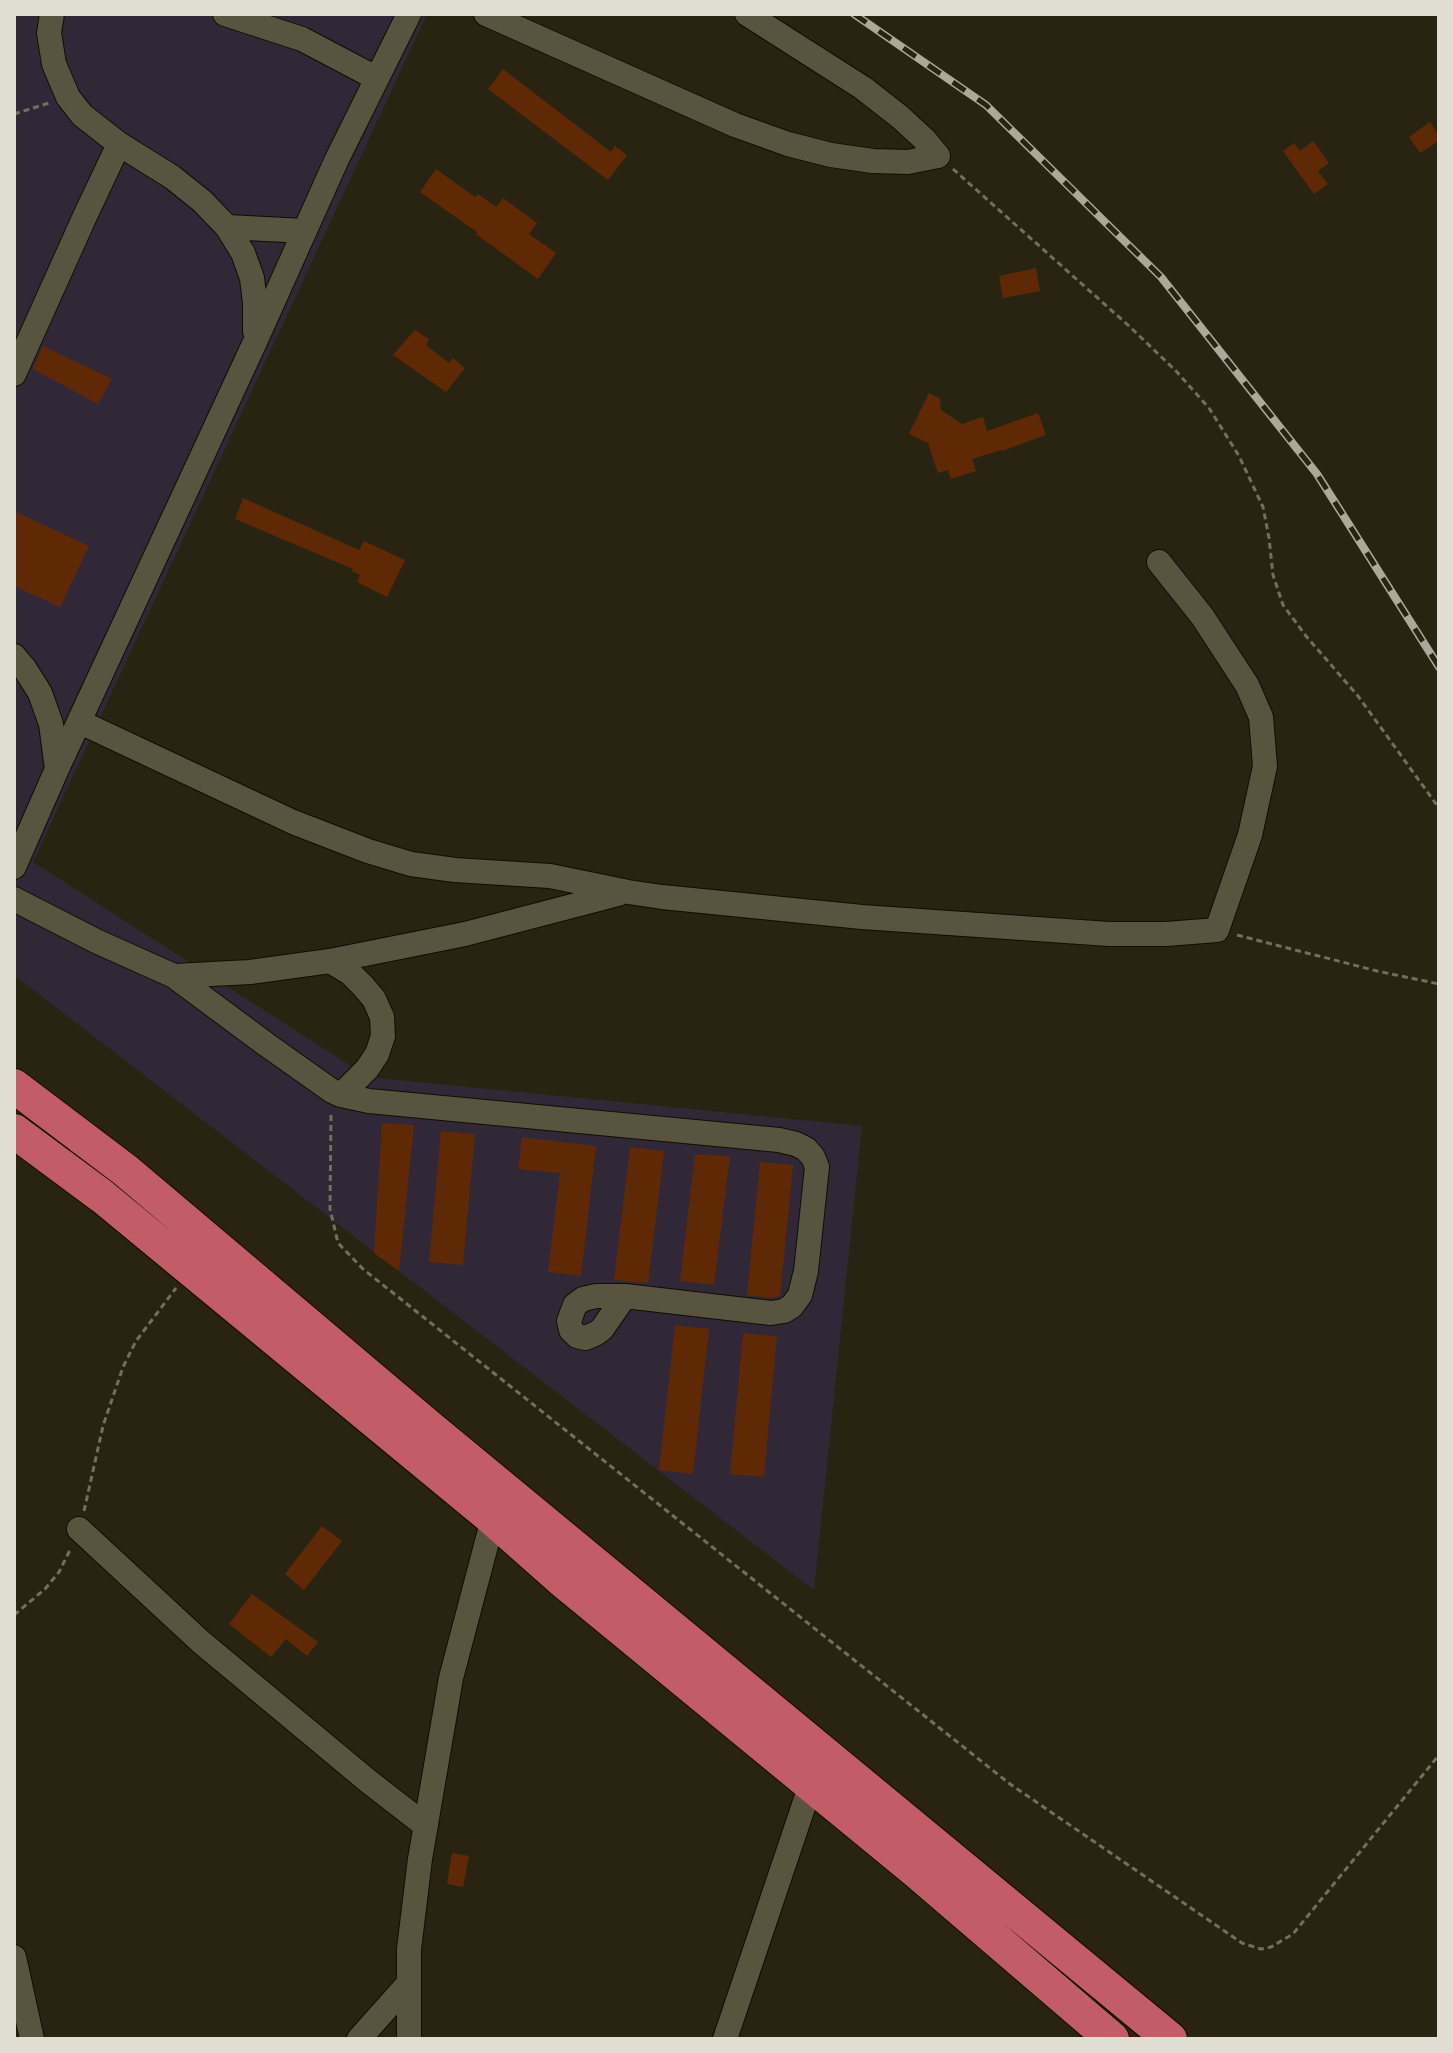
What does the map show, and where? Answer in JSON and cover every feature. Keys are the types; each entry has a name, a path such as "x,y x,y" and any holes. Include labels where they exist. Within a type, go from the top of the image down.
{"highway":[{"path":"14,1086 125,1170 429,1427 1170,2039"},
{"path":"14,1131 103,1197 192,1270 916,1871 1112,2039"}],"street":[{"path":"52,14 49,33 54,64 68,97 82,115 119,144 172,177 202,201 227,227 243,253 252,278 255,342"},
{"path":"225,14 302,39 376,78"},
{"path":"14,867 304,231 409,14"},
{"path":"486,14 671,98 788,144 873,161 908,162 938,156 900,117 863,88 747,14"},
{"path":"14,374 119,144"},
{"path":"227,227 304,231"},
{"path":"80,722 293,822 411,864 550,876 628,892 862,917 1109,934 1217,930 1250,835 1265,766 1261,717 1247,685 1202,616 1159,562"},
{"path":"14,656 40,693 51,724 57,769"},
{"path":"174,976 250,972 330,961 465,934 628,892"},
{"path":"14,899 174,976 336,1093 369,1101 779,1140 796,1144 813,1157 817,1167 806,1271 800,1295 792,1306 771,1313 625,1296"},
{"path":"330,961 350,973 374,999 382,1017 383,1036 377,1054 367,1069 336,1093"},
{"path":"409,2039 410,1936 426,1826 451,1678 493,1519"},
{"path":"79,1529 201,1642 426,1826"},
{"path":"725,2039 811,1784"},
{"path":"14,1957 32,2039"},
{"path":"359,2039 409,1983"}],"path":[{"path":"14,114 68,97"},
{"path":"938,156 1129,326 1209,408 1239,456 1263,507 1273,575 1283,605 1358,696 1439,808"},
{"path":"1217,930 1439,984"},
{"path":"336,1093 330,1209 338,1243 363,1269 1010,1784 1242,1943 1261,1949 1271,1947 1293,1934 1439,1755"},
{"path":"14,1615 45,1589 59,1572 79,1529 103,1426 123,1367 136,1341 192,1270"}],"shaded area":[{"path":"14,14 427,14 33,862 368,1077 862,1126 814,1590 14,975"}],"building":[{"path":"503,69 611,152 615,146 627,155 608,180 488,89"},
{"path":"1430,122 1439,141 1420,153 1409,137"},
{"path":"1313,141 1329,163 1318,171 1328,184 1314,194 1283,151 1294,143 1300,151"},
{"path":"436,169 475,197 478,194 496,207 503,198 537,223 529,234 556,253 538,279 420,192"},
{"path":"1036,268 1040,291 1003,298 999,276"},
{"path":"415,330 429,339 426,345 449,363 453,358 465,368 446,392 393,355"},
{"path":"43,346 112,379 98,404 33,369"},
{"path":"929,393 940,399 941,410 962,424 983,417 987,431 1038,413 1046,435 972,459 976,471 951,479 948,470 938,473 928,443 909,434"},
{"path":"243,498 359,550 364,541 405,560 387,597 357,582 360,575 353,569 235,519"},
{"path":"14,511 89,546 60,607 14,586"},
{"path":"382,1123 414,1125 399,1271 374,1253"},
{"path":"441,1131 475,1134 463,1265 429,1262"},
{"path":"522,1137 596,1146 581,1276 548,1272 560,1173 518,1169"},
{"path":"630,1147 664,1151 648,1283 614,1280"},
{"path":"695,1154 730,1156 714,1285 680,1281"},
{"path":"760,1162 793,1165 780,1296 771,1298 747,1295"},
{"path":"675,1325 709,1329 693,1474 659,1470"},
{"path":"743,1333 777,1336 764,1477 730,1474"},
{"path":"322,1526 342,1541 304,1590 285,1574"},
{"path":"252,1594 318,1642 307,1656 286,1639 271,1657 229,1624"},
{"path":"452,1853 469,1856 463,1887 447,1884"}],"railway":[{"path":"854,14 986,105 1161,277 1317,474 1439,667"}]}
